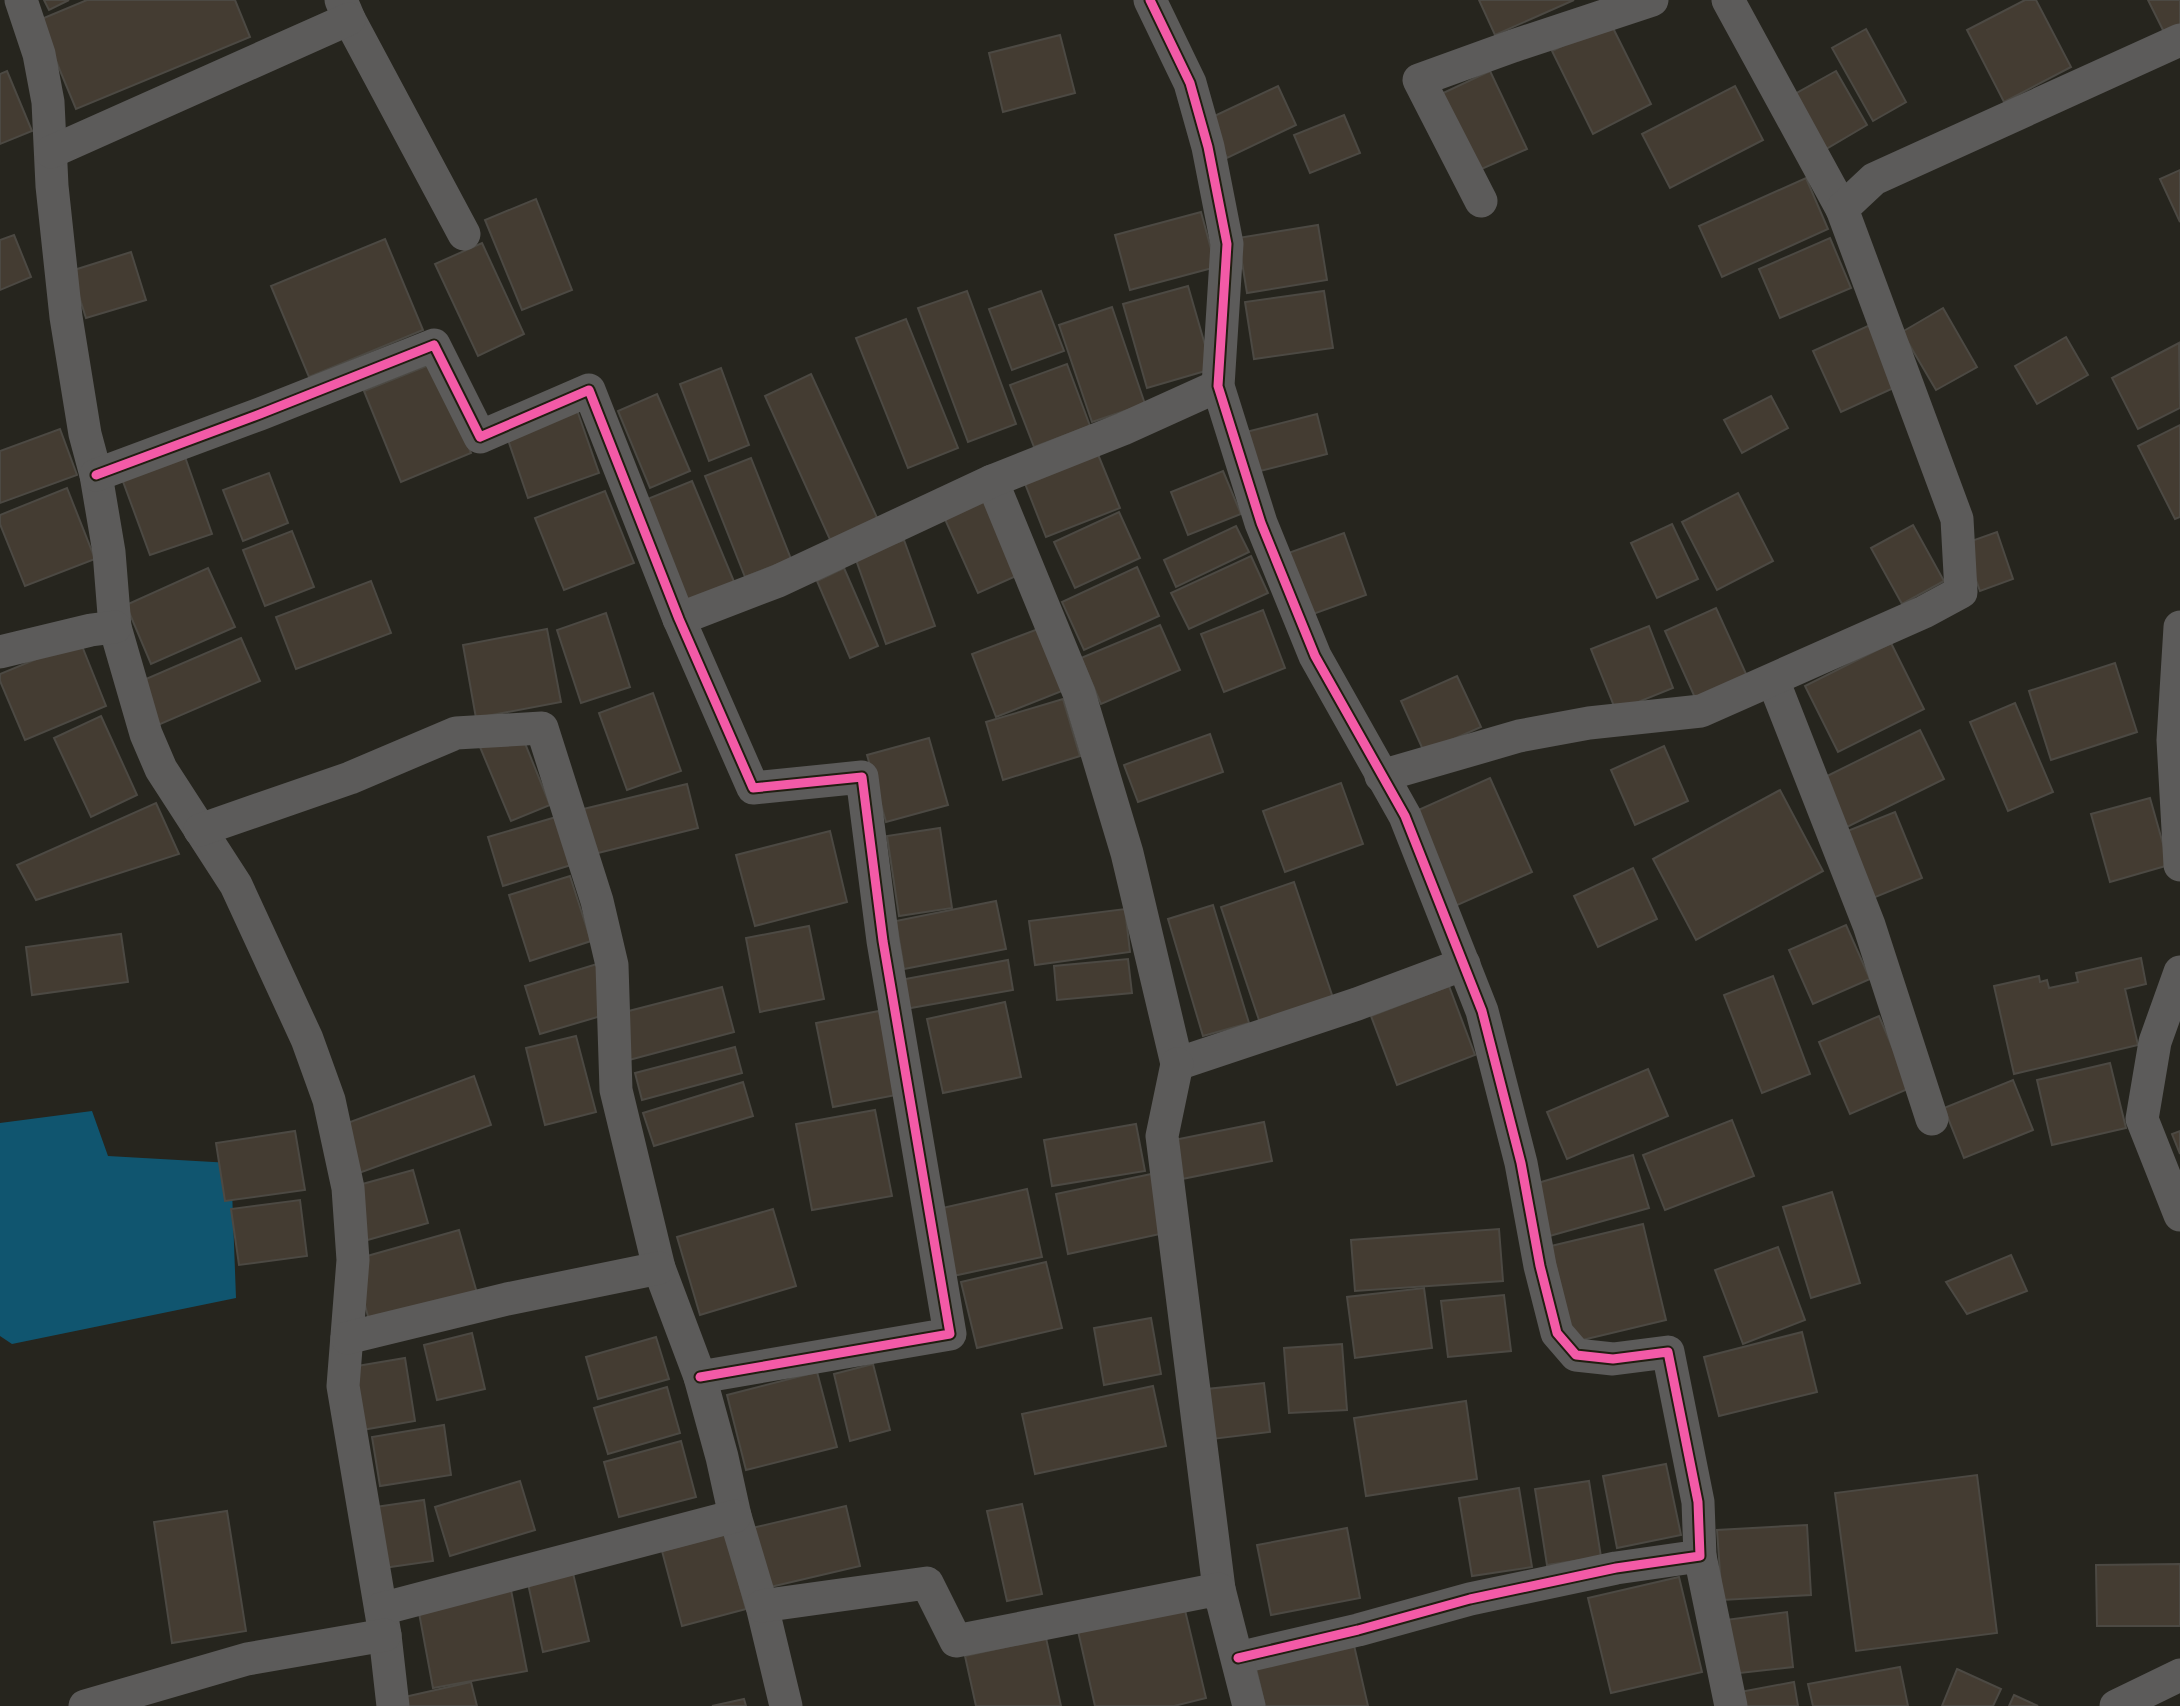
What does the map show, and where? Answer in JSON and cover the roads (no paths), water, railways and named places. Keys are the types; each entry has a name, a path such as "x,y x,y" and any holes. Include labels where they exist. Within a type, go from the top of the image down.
{"street":[{"path":"21,0 39,54 48,102 52,186 66,317 85,434 96,475 109,552 115,627 146,734 161,769 236,885 307,1039 329,1100 348,1188 353,1261 343,1385 383,1622 393,1706"},
{"path":"1150,0 1190,83 1208,147 1227,244 1218,386 1261,523 1315,656 1405,816 1482,1011 1521,1163 1557,1333 1576,1355 1613,1359 1668,1352 1698,1502 1700,1556 1731,1706"},
{"path":"1481,201 1419,80 1652,0"},
{"path":"1381,776 1519,736 1589,723 1701,710 1924,612 1961,592 1957,519 1842,208 1728,0"},
{"path":"51,152 345,10 464,234"},
{"path":"1842,208 1874,179 2180,40"},
{"path":"96,475 434,345 480,436 589,390 679,619 753,788 862,777 883,941 950,1334 700,1377"},
{"path":"679,619 778,580 992,481 1123,429 1218,386"},
{"path":"992,481 1079,693 1128,853 1177,1064 1161,1136 1219,1589 1249,1706"},
{"path":"0,652 91,630 115,627"},
{"path":"2180,627 2173,740 2180,864"},
{"path":"1773,680 1869,925 1932,1119"},
{"path":"200,830 350,778 456,733 542,728 597,901 612,965 616,1090 659,1268 700,1377 786,1706"},
{"path":"1177,1064 1357,1004 1464,964"},
{"path":"2180,972 2155,1042 2142,1119 2180,1215"},
{"path":"347,1338 507,1299 659,1268"},
{"path":"85,1706 383,1622 735,1516"},
{"path":"1238,1658 1358,1630 1470,1599 1616,1568 1700,1556"},
{"path":"762,1606 927,1583 956,1641 1219,1589"},
{"path":"2116,1706 2180,1675"}],"water":[{"path":"92,1111 108,1156 231,1163 236,1298 12,1344 0,1336 0,1123"}]}
